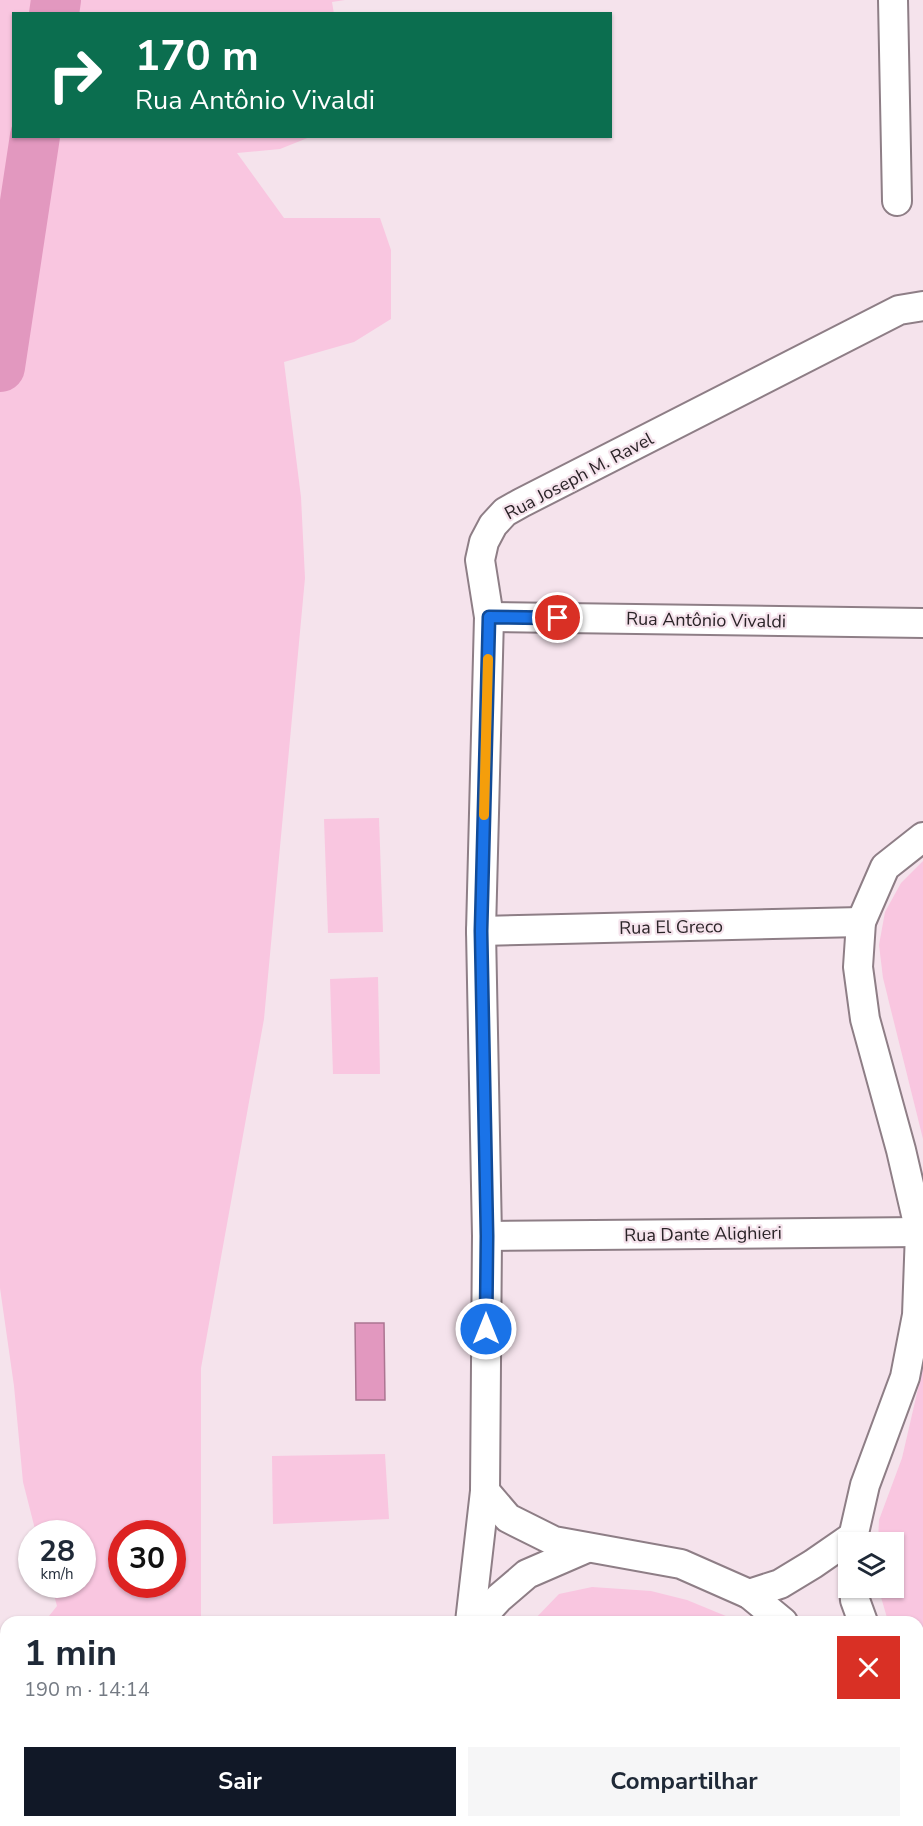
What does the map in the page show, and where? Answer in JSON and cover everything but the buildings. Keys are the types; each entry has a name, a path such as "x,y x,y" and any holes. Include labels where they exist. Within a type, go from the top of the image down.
{"street":[{"path":"893,0 897,201"},
{"name":"Rua Joseph M. Ravel","path":"471,1616 485,1491 487,1236 481,931 489,617 480,560 484,542 492,525 505,512 899,310 923,306"},
{"name":"Rua Antônio Vivaldi","path":"489,617 923,622"},
{"path":"854,1532 865,1485 904,1377 917,1316 920,1232 901,1150 865,1019 858,967 861,922 885,867 923,837"},
{"name":"Rua El Greco","path":"481,931 861,922"},
{"name":"Rua Dante Alighieri","path":"487,1236 920,1232"},
{"path":"485,1491 508,1518 554,1541 681,1564 749,1594 776,1616"},
{"path":"482,1616 527,1574 587,1548"},
{"path":"749,1594 780,1584 838,1548"},
{"path":"855,1598 860,1616"}],"shaded area":[{"path":"0,0 345,0 332,2 334,12 12,12 12,138 308,138 280,149 237,153 284,218 380,218 391,250 391,319 354,342 284,362 301,497 305,578 264,1019 201,1368 201,1616 49,1616 57,1606 55,1598 96,1598 96,1520 33,1520 23,1482 14,1386 0,1288"},
{"path":"379,818 383,932 328,933 324,819"},
{"path":"923,861 923,1139 883,978 879,945 885,912 901,883"},
{"path":"378,977 380,1074 333,1074 330,979"},
{"path":"355,1323 384,1323 385,1400 356,1400"},
{"path":"923,1367 923,1616 887,1616 881,1598 904,1598 904,1532 878,1532 879,1520 902,1458"},
{"path":"385,1454 389,1519 273,1524 272,1456"},
{"path":"592,1587 651,1591 687,1600 726,1616 538,1616 559,1594"}],"waterway":[{"path":"54,12 56,0"},
{"path":"0,367 35,138"}],"slow traffic":[{"path":"484,815 488,659"}],"route":[{"path":"486,1329 487,1236 481,931 489,617 558,618"}]}
